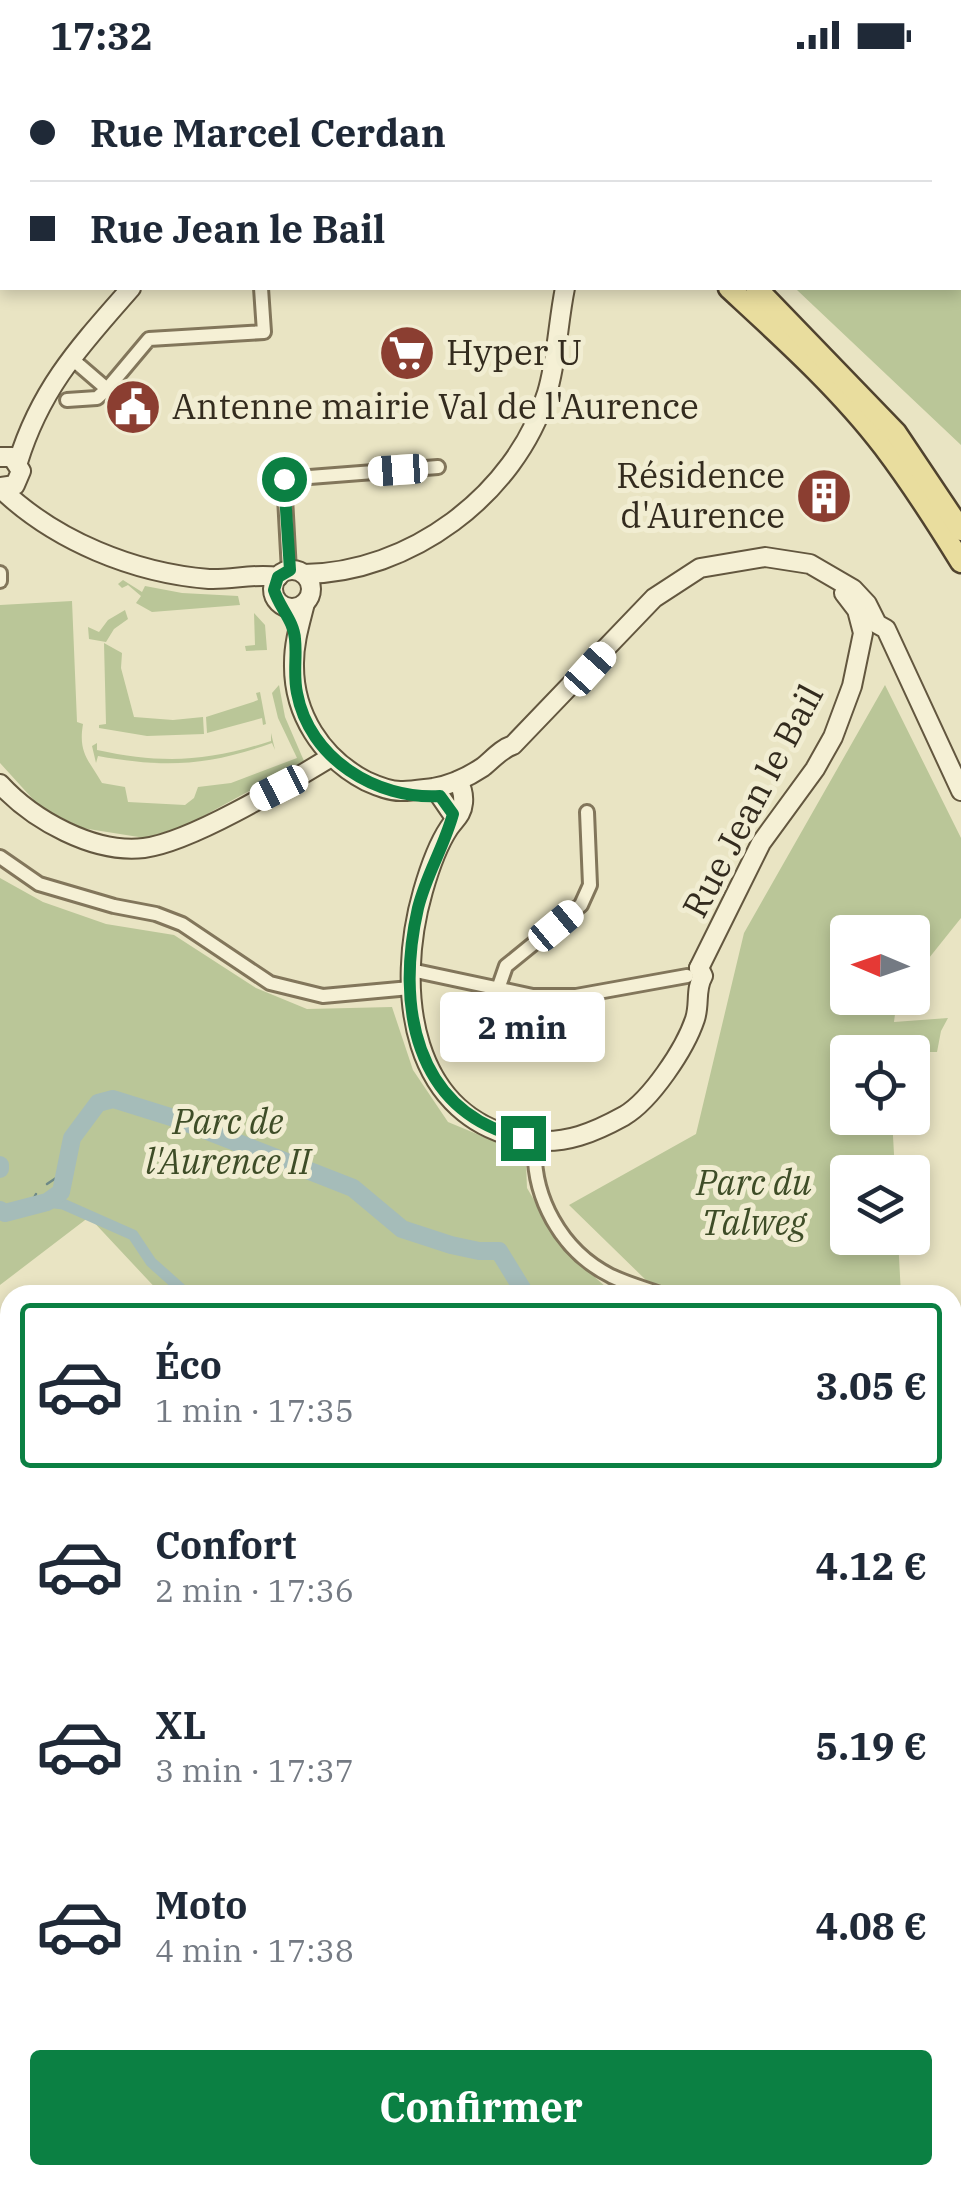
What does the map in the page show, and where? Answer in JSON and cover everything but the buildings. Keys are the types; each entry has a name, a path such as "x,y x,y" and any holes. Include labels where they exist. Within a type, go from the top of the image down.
{"main road":[{"path":"731,290 818,374 882,444 961,562"},
{"path":"758,290 896,433 961,530"}],"street":[{"path":"0,487 7,488 10,463 50,386 129,290"},
{"path":"67,400 97,398 150,339 264,332 261,290"},
{"path":"556,290 558,323"},
{"path":"0,487 17,504 45,521 108,556 144,568 192,577 243,580 260,574 292,588 383,560 432,536 478,500 501,476 547,394 566,290"},
{"path":"71,358 108,389"},
{"path":"10,463 45,521"},
{"path":"438,468 284,479 297,696 308,726 343,768 379,787 408,796 454,788 490,776 511,754 514,745 654,598 700,568 774,557 822,569 846,582 866,604 875,644 961,790"},
{"path":"0,573 0,581"},
{"name":"Rue Jean le Bail","path":"454,788 464,804 460,816 451,821 433,862 418,912 410,979 415,1030 430,1074 452,1101 477,1122 501,1132 535,1140 592,1133 632,1111 676,1056 695,1018 694,976 761,843 815,769 833,737 875,644"},
{"path":"0,784 57,826 90,840 121,848 141,848 160,845 199,828 331,757"},
{"path":"498,989 506,966 581,905 590,885 587,812"},
{"path":"0,858 39,884 182,924 270,983 323,996 410,979 534,996 576,996 694,976"},
{"path":"535,1140 534,1176 550,1218 581,1256 610,1275 636,1285"}],"green space":[{"path":"797,290 961,290 961,445"},
{"path":"123,580 142,592 145,586 182,593 238,596 240,605 152,612 136,603 141,596 128,585 122,588 118,584"},
{"path":"72,601 77,722 83,724 83,750 102,783 125,787 128,802 185,805 194,798 198,787 231,783 297,758 278,718 272,693 279,685 285,717 304,761 185,826 145,838 82,828 40,807 0,763 0,605"},
{"path":"125,610 128,619 114,629 106,642 89,639 88,627 99,632 108,620"},
{"path":"254,613 265,625 267,650 246,651 245,646 255,645"},
{"path":"104,643 122,653 121,668 134,717 203,717 204,734 147,736 99,728 106,724"},
{"name":"Parc du Talweg","path":"885,685 961,838 961,918 930,957 930,915 830,915 830,1015 895,1015 894,1022 948,1018 937,1052 930,1052 930,1035 830,1035 830,1135 893,1135 894,1155 830,1155 830,1255 899,1255 900,1285 650,1284 569,1205 696,1134 744,933"},
{"path":"260,692 266,724 263,725 262,718 207,733 206,717 258,700 256,693"},
{"path":"271,733 275,750 272,743 186,763 98,756 96,763 92,746 97,743 97,750 121,754 184,759 248,748 271,741"},
{"name":"Parc de l'Aurence II","path":"0,878 43,902 106,924 174,935 256,988 307,1009 392,1007 413,1070 448,1122 518,1151 520,1161 526,1163 527,1188 563,1249 604,1285 153,1285 89,1217 0,1285"}],"waterway":[{"path":"0,1210 5,1213 47,1202 61,1192 72,1138 98,1103 113,1099 177,1119 353,1188 402,1229 451,1245 499,1251 520,1285"},
{"path":"47,1184 65,1172"},
{"path":"30,1205 36,1194"},
{"path":"47,1202 63,1204 133,1235 151,1262 177,1285"}],"place":[{"name":"Hyper U","path":"407,353"},
{"name":"Antenne mairie Val de l'Aurence","path":"133,407"},
{"name":"Résidence d'Aurence","path":"824,496"}],"route":[{"path":"284,479 290,570 278,577 274,590 296,637 293,666 297,696 308,726 343,768 379,787 408,796 440,796 453,814 424,888 411,970 415,1030 430,1074 452,1101 477,1122 523,1138"}]}
